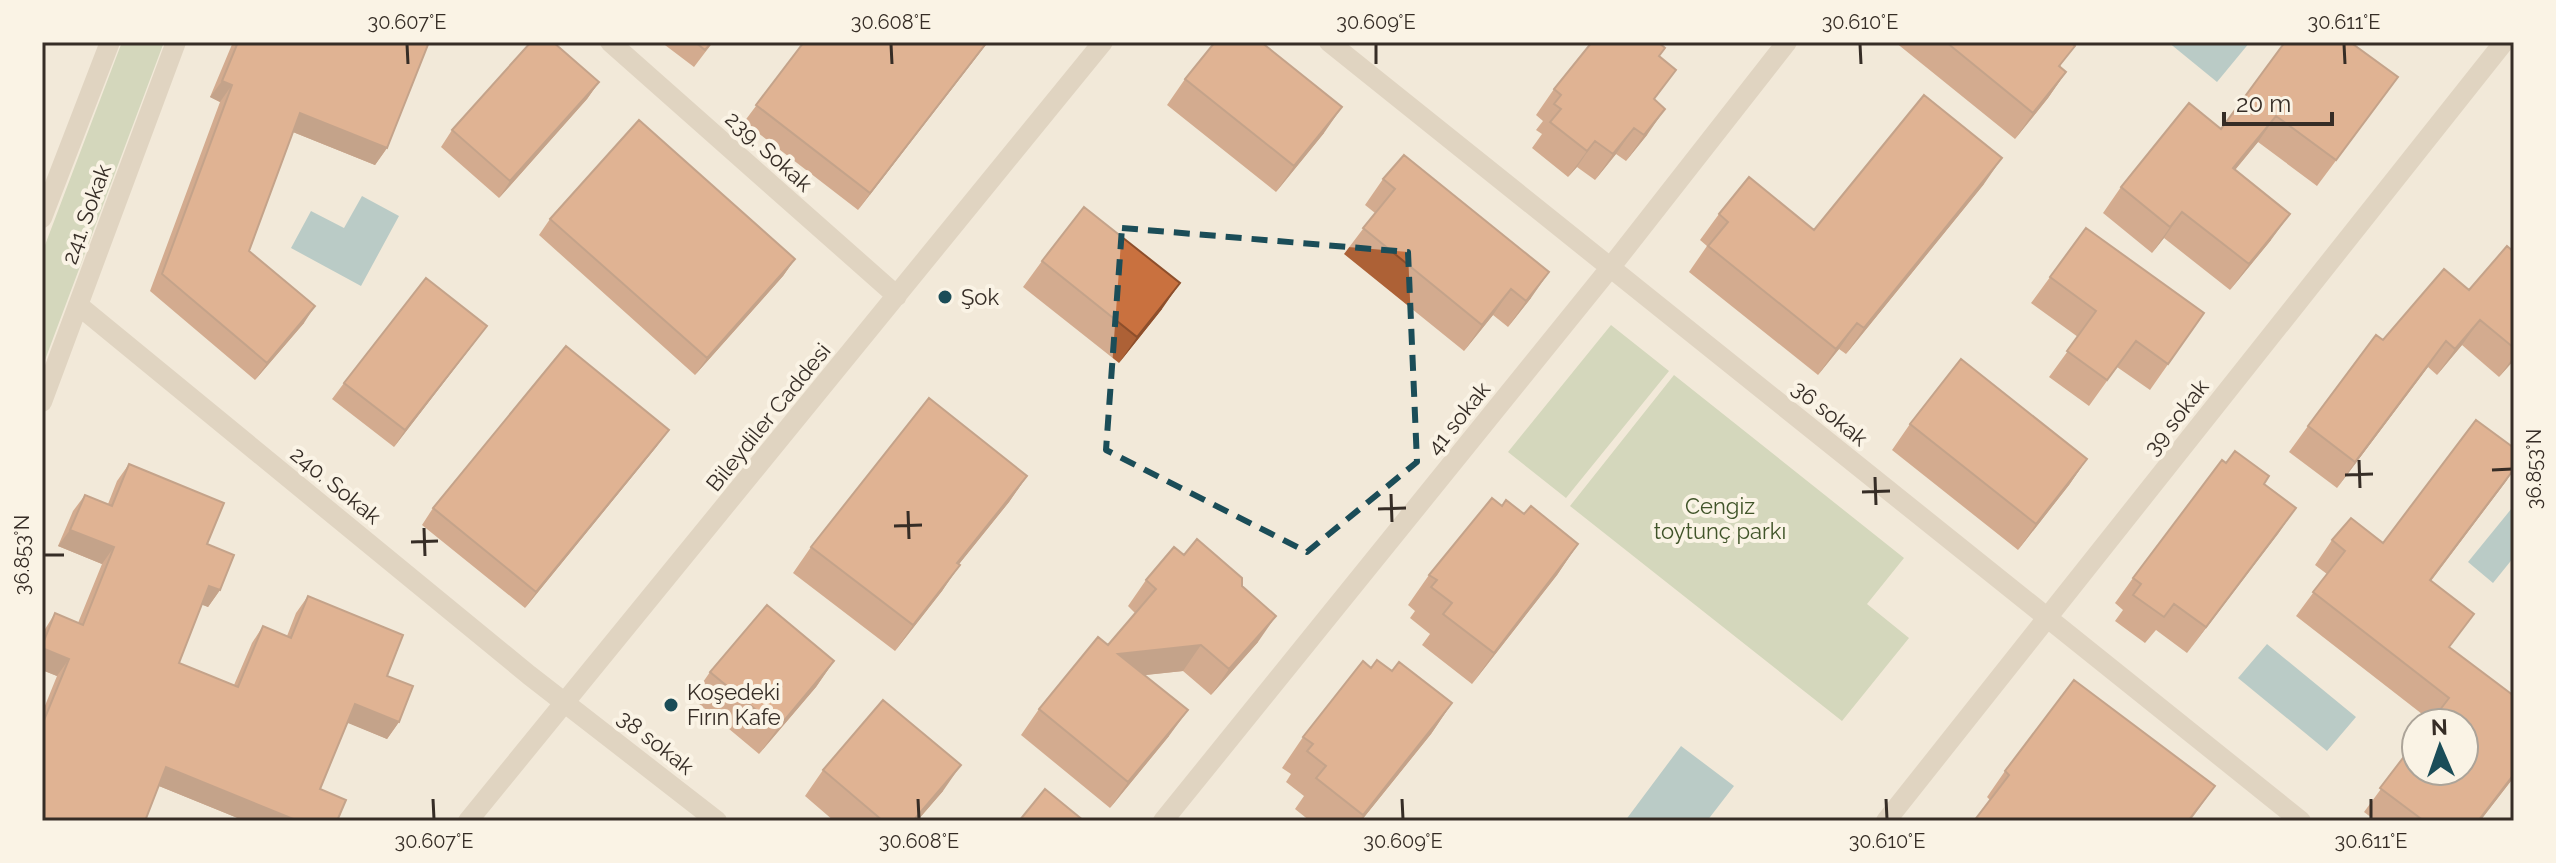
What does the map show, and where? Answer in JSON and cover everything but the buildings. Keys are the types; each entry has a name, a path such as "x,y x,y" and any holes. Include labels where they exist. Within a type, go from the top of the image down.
{"street":[{"name":"241. Sokak","path":"42,218 110,42"},
{"name":"241. Sokak","path":"42,402 176,42"},
{"name":"239. Sokak","path":"610,42 897,296"},
{"name":"Bileydiler Caddesi","path":"468,821 1103,42"},
{"name":"36 sokak","path":"1329,42 2301,821"},
{"name":"41 sokak","path":"1163,821 1610,268 1787,42"},
{"name":"39 sokak","path":"1886,821 2504,42"},
{"name":"240. Sokak","path":"78,305 564,702"},
{"name":"38 sokak","path":"564,702 717,821"}],"highlighted area":[{"path":"1122,228 1408,252 1417,462 1307,552 1106,450"}],"green space":[{"path":"122,42 164,42 42,368 42,253"},
{"path":"1611,325 1669,371 1566,498 1508,452"},
{"name":"Cengiz toytunç parkı","path":"1674,375 1904,558 1867,604 1909,638 1842,721 1570,506"}],"water":[{"path":"2168,42 2250,42 2217,82"},
{"path":"362,196 399,216 361,286 291,248 311,211 344,228"},
{"path":"2512,508 2514,557 2493,583 2468,562"},
{"path":"2267,644 2356,717 2327,751 2238,678"},
{"path":"1681,746 1734,786 1707,821 1625,821"}],"place":[{"name":"Şok","path":"945,297"},
{"name":"Koşedeki Fırın Kafe","path":"671,705"}]}
